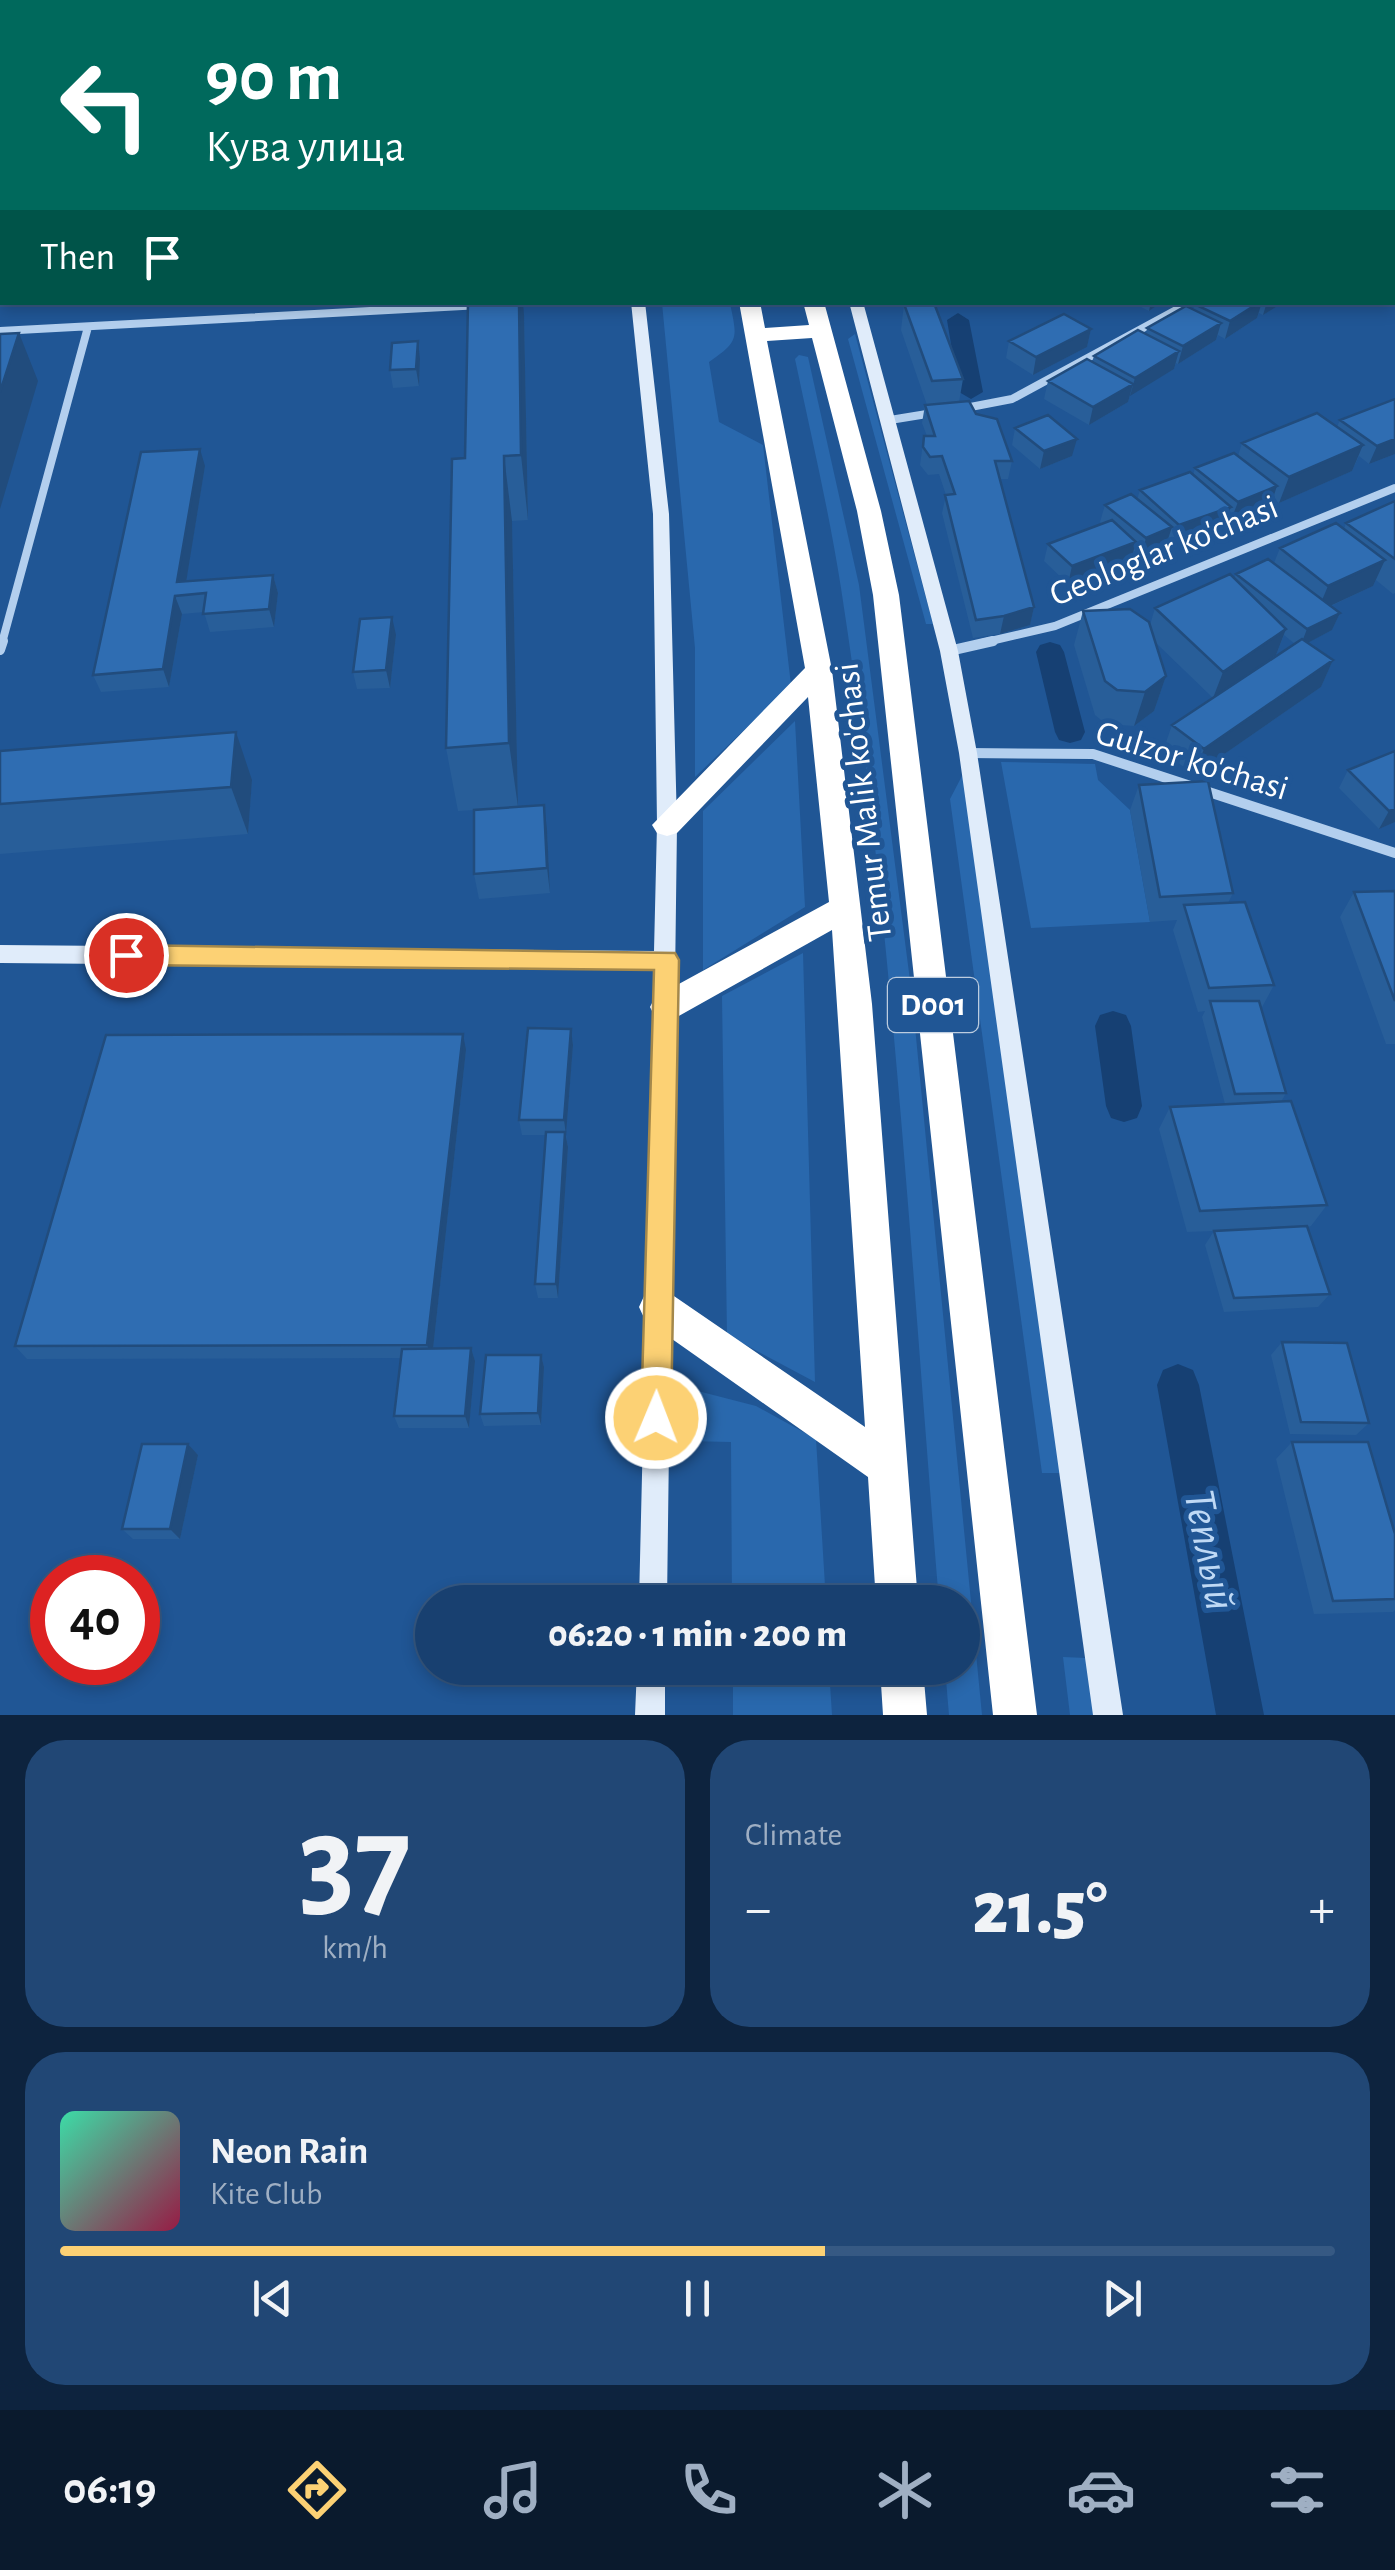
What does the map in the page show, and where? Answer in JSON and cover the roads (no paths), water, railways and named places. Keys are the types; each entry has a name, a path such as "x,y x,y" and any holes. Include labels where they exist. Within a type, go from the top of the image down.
{"highway":[{"name":"Temur Malik ko'chasi","path":"749,305 819,670 857,1023 896,1585"},
{"path":"756,334 817,317"},
{"name":"Temur Malik ko'chasi","path":"817,317 869,510 886,596 1015,1715"},
{"path":"668,825 819,670"},
{"path":"666,1007 845,908"},
{"path":"658,1307 887,1466"},
{"path":"903,1685 906,1715"}],"street":[{"path":"0,331 485,305"},
{"path":"638,305 661,514 668,825 652,1585"},
{"path":"857,305 948,651 968,753 1108,1715"},
{"path":"955,410 1012,399 1185,305"},
{"path":"0,650 88,326"},
{"path":"890,420 938,412"},
{"name":"Geologlar ko'chasi","path":"948,651 1055,626 1395,488"},
{"name":"Gulzor ko'chasi","path":"968,753 1093,754 1395,853"},
{"path":"0,954 667,960"},
{"path":"650,1715 651,1685"}],"waterway":[{"name":"Теплый","path":"958,320 971,392"},
{"name":"Теплый","path":"1050,652 1070,732"},
{"name":"Теплый","path":"1113,1026 1124,1106"},
{"name":"Теплый","path":"1178,1385 1240,1715"}]}
